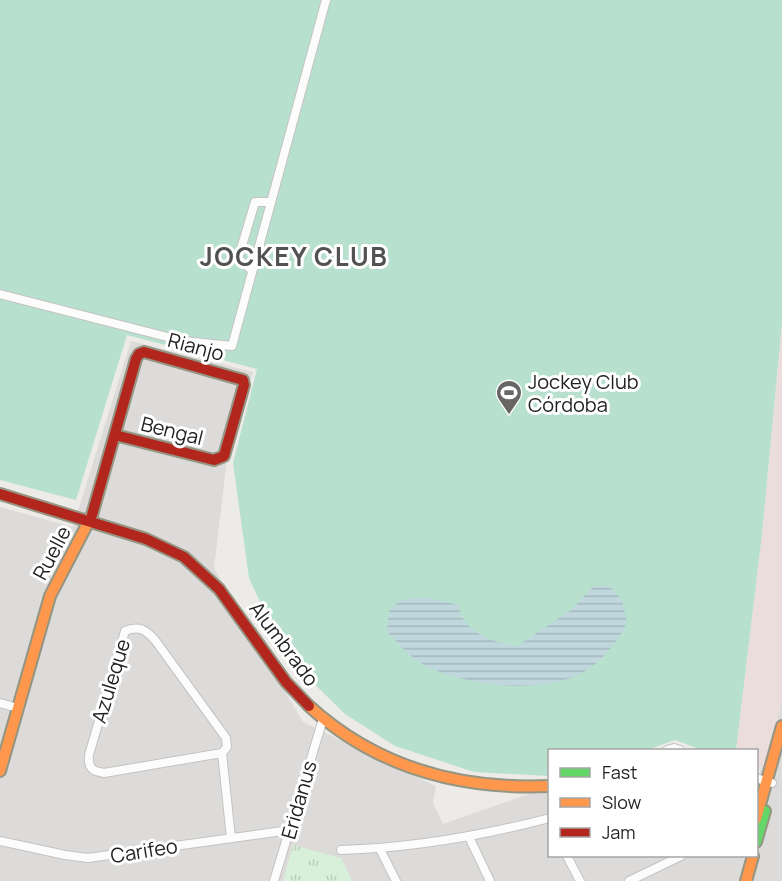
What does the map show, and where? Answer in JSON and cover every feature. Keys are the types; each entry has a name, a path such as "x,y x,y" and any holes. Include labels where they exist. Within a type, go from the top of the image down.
{"street":[{"path":"0,294 183,341 232,346 326,0"},
{"path":"252,270 238,259 255,202 271,202"},
{"name":"Rianjo","path":"139,354 144,352 243,380 244,385 236,420 224,456 220,459"},
{"name":"Ruelle","path":"0,771 50,596 90,520 139,354"},
{"name":"Bengal","path":"115,435 214,460 220,459"},
{"name":"Alumbrado","path":"0,494 90,520 159,544 191,561 220,588 285,681 322,718 362,745 409,769 452,781 521,788 548,786"},
{"name":"Azuleque","path":"222,753 104,773 91,769 88,764 89,755 125,631 140,628 148,633 161,647 226,738 226,747 222,753 231,838"},
{"path":"0,703 18,708"},
{"name":"Eridanus","path":"274,881 322,718"},
{"path":"758,811 782,726"},
{"path":"758,828 765,781 782,751"},
{"path":"341,850 380,849 469,837 548,819"},
{"name":"Carifeo","path":"0,841 88,858 290,830"},
{"path":"469,837 490,881"},
{"path":"380,849 396,881"},
{"path":"568,857 579,881"},
{"path":"629,881 677,857"},
{"path":"740,881 746,857"},
{"path":"746,881 752,857"}],"shaded area":[{"path":"782,322 782,702 765,767 758,766 758,749 736,749 762,534"},
{"path":"131,341 253,372 228,451 214,568 303,722 436,786 433,803 443,824 548,787 548,857 758,857 758,775 782,688 782,881 0,881 0,507 73,527"}],"green space":[{"name":"Jockey Club Córdoba","path":"0,0 782,0 782,322 762,534 736,749 699,749 675,740 650,749 548,749 548,776 474,772 395,746 345,714 302,672 273,630 249,578 233,463 257,369 127,335 76,500 0,480"},
{"path":"293,845 341,858 352,881 283,881"}],"water":[{"path":"594,586 609,586 622,600 627,623 609,650 592,667 568,679 548,684 527,686 482,683 441,672 413,658 387,631 389,611 400,600 424,597 458,605 461,615 472,629 488,638 516,647 571,610"}],"traffic: fast":[{"path":"758,835 765,811"}],"traffic: slow":[{"path":"0,771 50,596 92,515"},
{"path":"309,706 335,727 363,745 391,760 421,771 484,784 548,786"},
{"path":"758,812 782,726"},
{"path":"746,881 753,857"}],"traffic: jam":[{"path":"92,515 136,359 139,354 144,352 243,380 244,385 224,456 214,460 115,435"},
{"path":"0,494 146,539 184,557 219,589 286,682 309,706"}],"place":[{"name":"Jockey Club Córdoba","path":"509,416"}],"district":[{"name":"JOCKEY CLUB","path":"294,257"}]}
